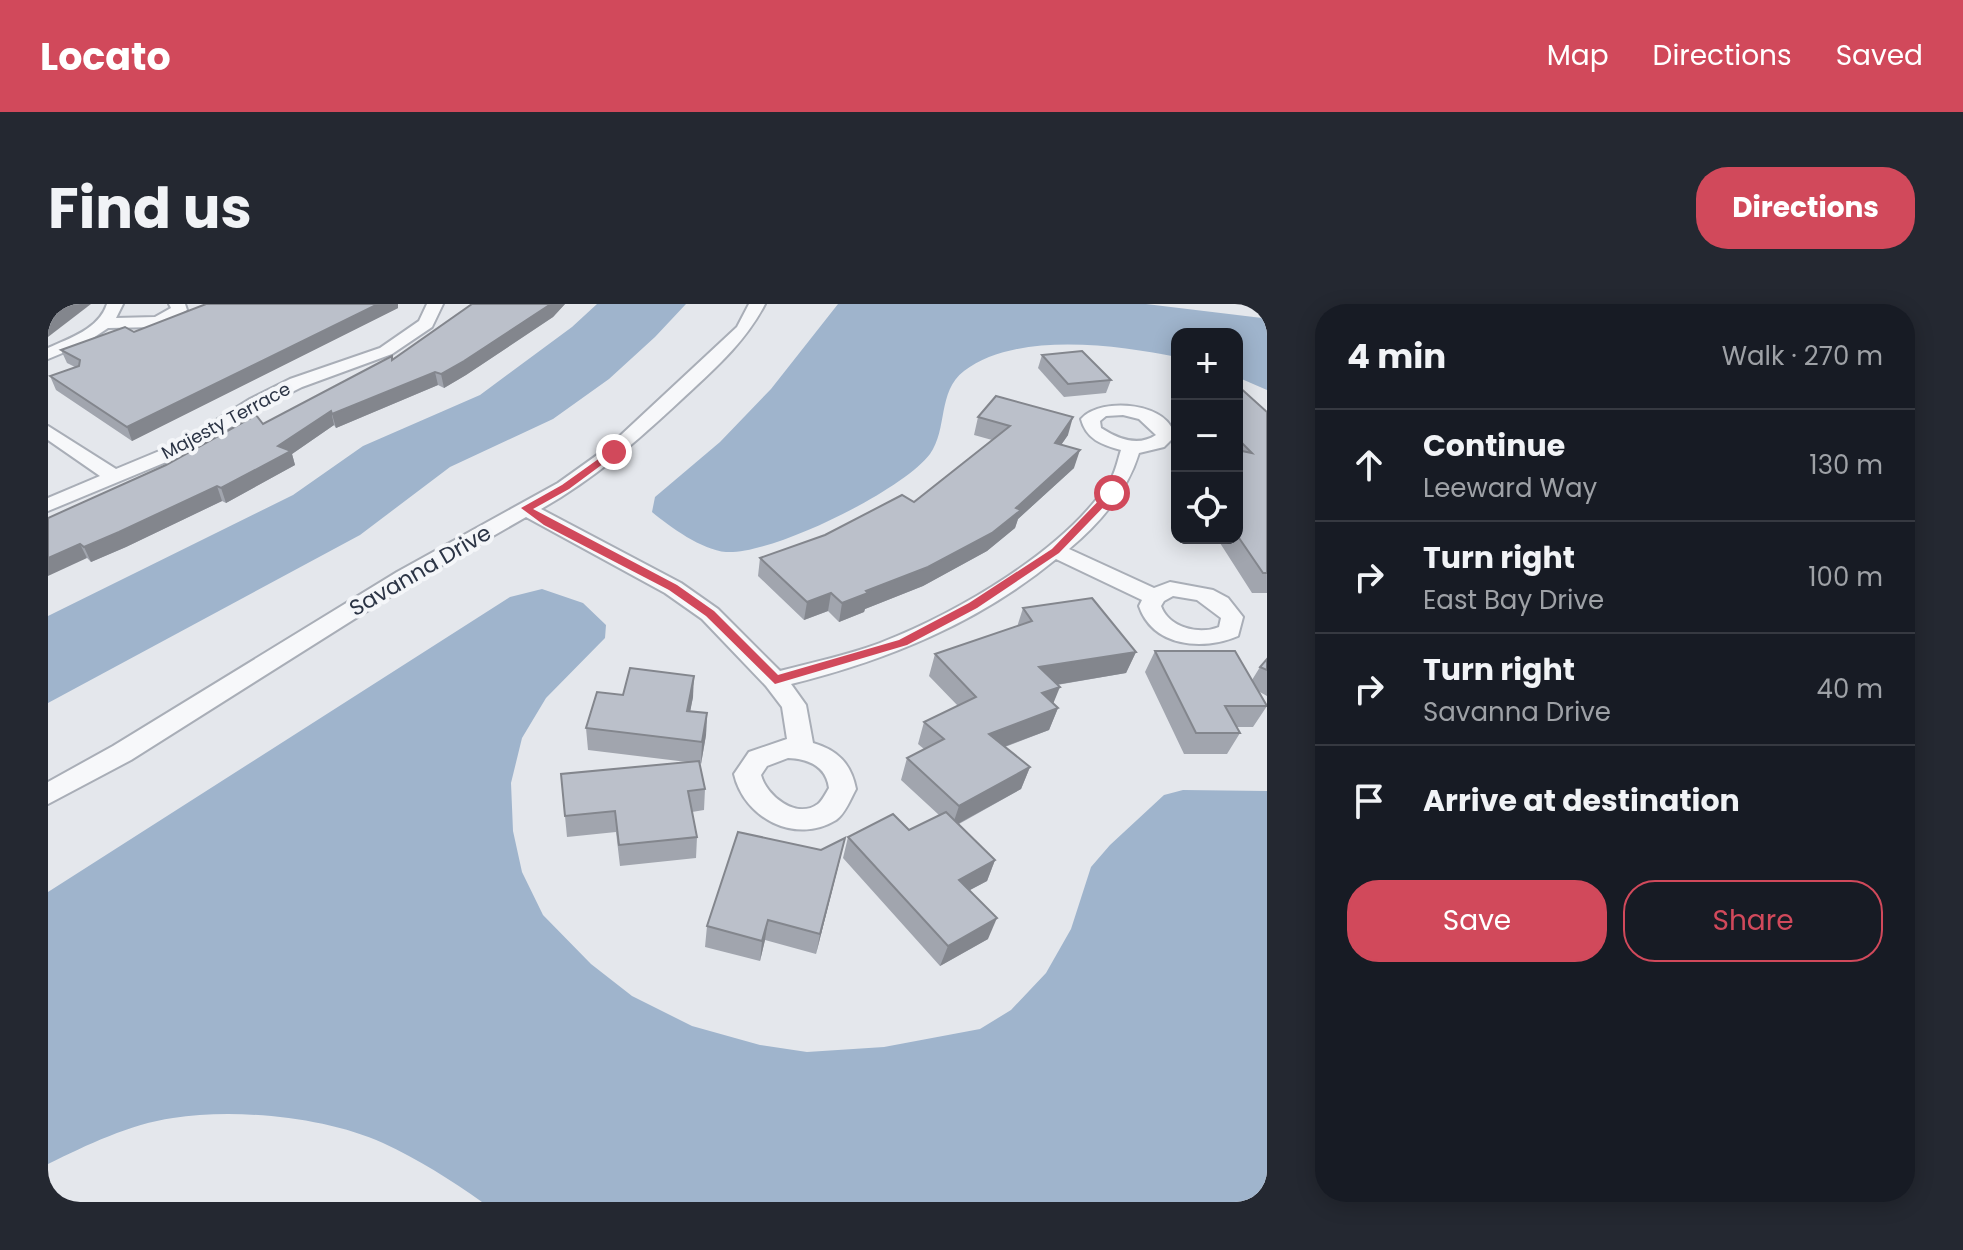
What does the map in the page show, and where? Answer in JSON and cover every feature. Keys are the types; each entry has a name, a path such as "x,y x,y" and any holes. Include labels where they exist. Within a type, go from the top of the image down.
{"street":[{"path":"48,354 106,323 114,313 115,304"},
{"path":"106,323 158,322 179,310 177,304"},
{"name":"Majesty Terrace","path":"48,505 188,446 256,403 296,383 386,351 426,324 435,304"},
{"name":"Savanna Drive","path":"48,794 122,753 405,577 565,487 614,452 744,329 757,304"},
{"path":"48,432 113,476"},
{"path":"775,680 903,643 973,605 1055,551 1112,493 1131,457 1132,446"},
{"path":"526,508 548,523 673,588 710,614 775,680 794,705 801,748"},
{"path":"1055,551 1152,596"}],"water":[{"path":"597,304 686,304 609,379 553,419 450,467 360,535 48,703 48,616 293,495 363,446 480,395 572,327"},
{"path":"838,304 1146,304 1267,320 1267,390 1243,380 1243,328 1171,328 1171,356 1126,348 1068,344 1011,350 986,358 964,371 956,380 946,400 936,444 915,469 835,518 773,543 726,552 697,542 652,512 655,497 720,442 771,389"},
{"path":"542,589 583,603 606,625 605,638 546,698 522,738 511,783 513,831 522,872 543,915 591,964 632,996 692,1026 760,1045 807,1052 884,1047 980,1029 1011,1010 1046,973 1071,929 1091,867 1164,795 1183,790 1267,791 1267,1202 482,1202 422,1163 360,1134 308,1121 224,1114 173,1118 141,1125 48,1164 48,892 510,597"}],"building":[{"path":"48,304 69,304 48,320"},
{"path":"206,304 378,304 127,427 50,376 79,366 80,360 61,350 125,327 134,332"},
{"path":"472,304 551,304 441,374 435,372 332,414 331,411 278,446 291,451 221,488 217,486 84,547 80,544 48,558 48,518 166,465 256,415 263,424 392,356 392,360"},
{"path":"1082,351 1111,380 1068,384 1042,355"},
{"path":"1243,390 1267,412 1267,573 1263,573 1243,544 1243,451 1252,453 1243,444"},
{"path":"996,396 1073,417 1055,443 1080,450 1016,508 1021,510 992,533 928,567 842,603 831,593 807,602 760,558 825,535 902,495 914,502 1010,426 978,417"},
{"path":"1092,598 1136,652 1039,667 1060,687 1042,693 1058,708 989,734 1030,767 959,806 907,758 944,739 924,722 976,697 935,654 1032,621 1023,608"},
{"path":"1155,651 1235,651 1267,706 1225,706 1240,733 1196,733"},
{"path":"630,668 694,676 687,711 707,713 702,742 586,728 597,692 623,695"},
{"path":"699,761 705,789 688,791 697,837 619,845 615,811 565,816 561,774"},
{"path":"946,812 995,860 959,880 997,918 948,946 848,837 893,814 909,830"},
{"path":"738,832 821,850 845,838 820,934 768,920 762,941 707,926"}],"route":[{"path":"614,452 565,487 526,508 548,523 673,588 710,614 775,680 903,643 973,605 1055,551 1112,493"}]}
